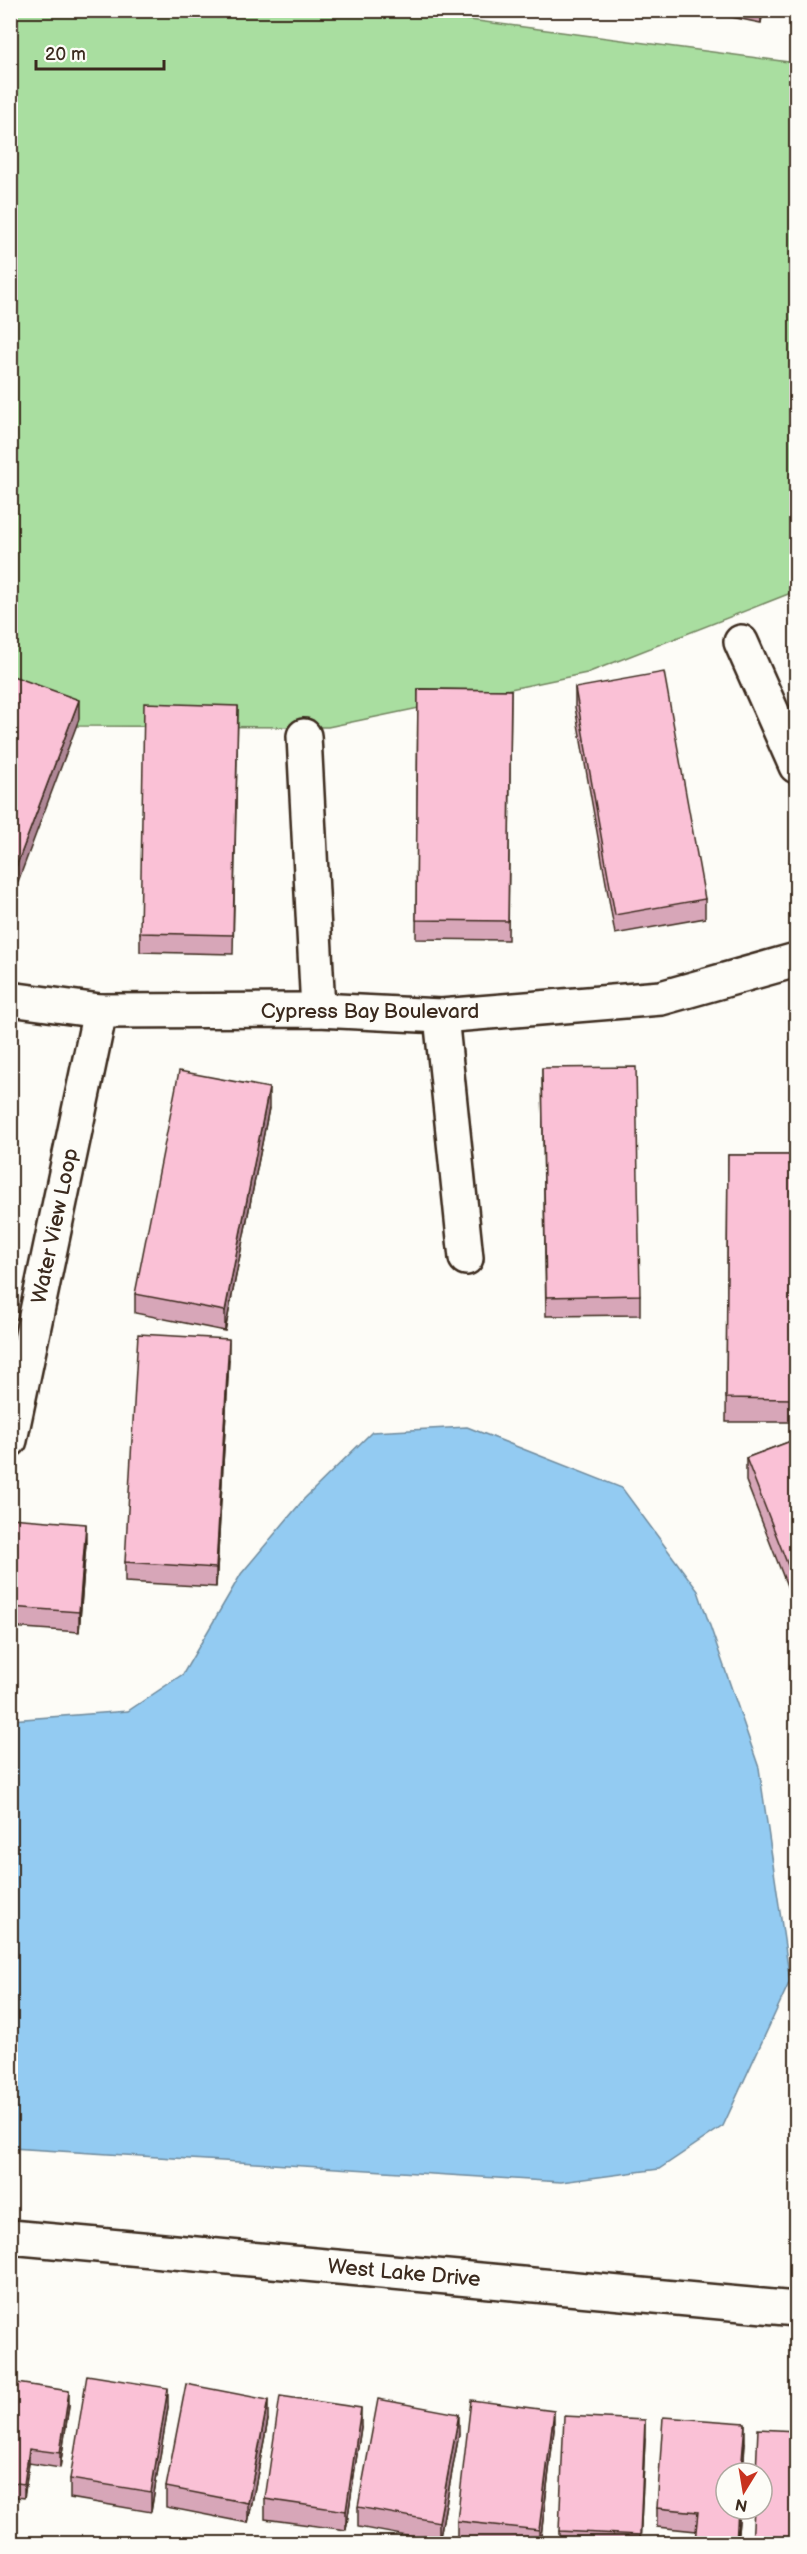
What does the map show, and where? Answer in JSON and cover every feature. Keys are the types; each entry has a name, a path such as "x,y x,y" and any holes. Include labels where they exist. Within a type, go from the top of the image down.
{"street":[{"path":"741,642 796,766"},
{"path":"304,736 318,1010"},
{"name":"Cypress Bay Boulevard","path":"10,999 100,1011 318,1010 441,1016 661,998 796,960"},
{"name":"Water View Loop","path":"10,1440 100,1011"},
{"path":"441,1016 466,1258"},
{"name":"West Lake Drive","path":"10,2237 796,2309"}],"green space":[{"path":"10,11 402,11 796,63 796,591 587,673 328,727 74,726 11,722"}],"water":[{"path":"467,1427 622,1488 698,1591 759,1768 790,1981 723,2126 659,2169 561,2182 11,2148 11,1720 128,1711 183,1674 241,1574 304,1499 372,1432"}],"building":[{"path":"664,672 705,899 615,915 575,688"},
{"path":"10,675 79,700 10,883"},
{"path":"418,689 511,690 508,921 416,920"},
{"path":"144,703 238,706 233,935 140,933"},
{"path":"636,1067 640,1295 546,1297 542,1068"},
{"path":"179,1071 269,1088 225,1311 135,1294"},
{"path":"728,1155 796,1155 796,1399 726,1398"},
{"path":"138,1334 229,1339 216,1568 125,1562"},
{"path":"796,1439 796,1586 746,1458"},
{"path":"10,1518 86,1524 79,1612 10,1607"},
{"path":"87,2375 168,2388 151,2492 70,2479"},
{"path":"10,2382 69,2391 60,2453 29,2449 24,2484 10,2482"},
{"path":"186,2384 268,2400 248,2503 166,2487"},
{"path":"280,2396 361,2408 346,2511 265,2499"},
{"path":"378,2399 459,2414 439,2522 358,2507"},
{"path":"471,2400 554,2411 539,2530 457,2521"},
{"path":"564,2416 645,2420 640,2535 559,2531"},
{"path":"663,2417 745,2423 742,2461 714,2461 714,2521 737,2521 736,2544 695,2541 698,2512 657,2508"},
{"path":"758,2429 796,2431 796,2544 752,2544 753,2521 774,2521 774,2461 757,2461"}]}
